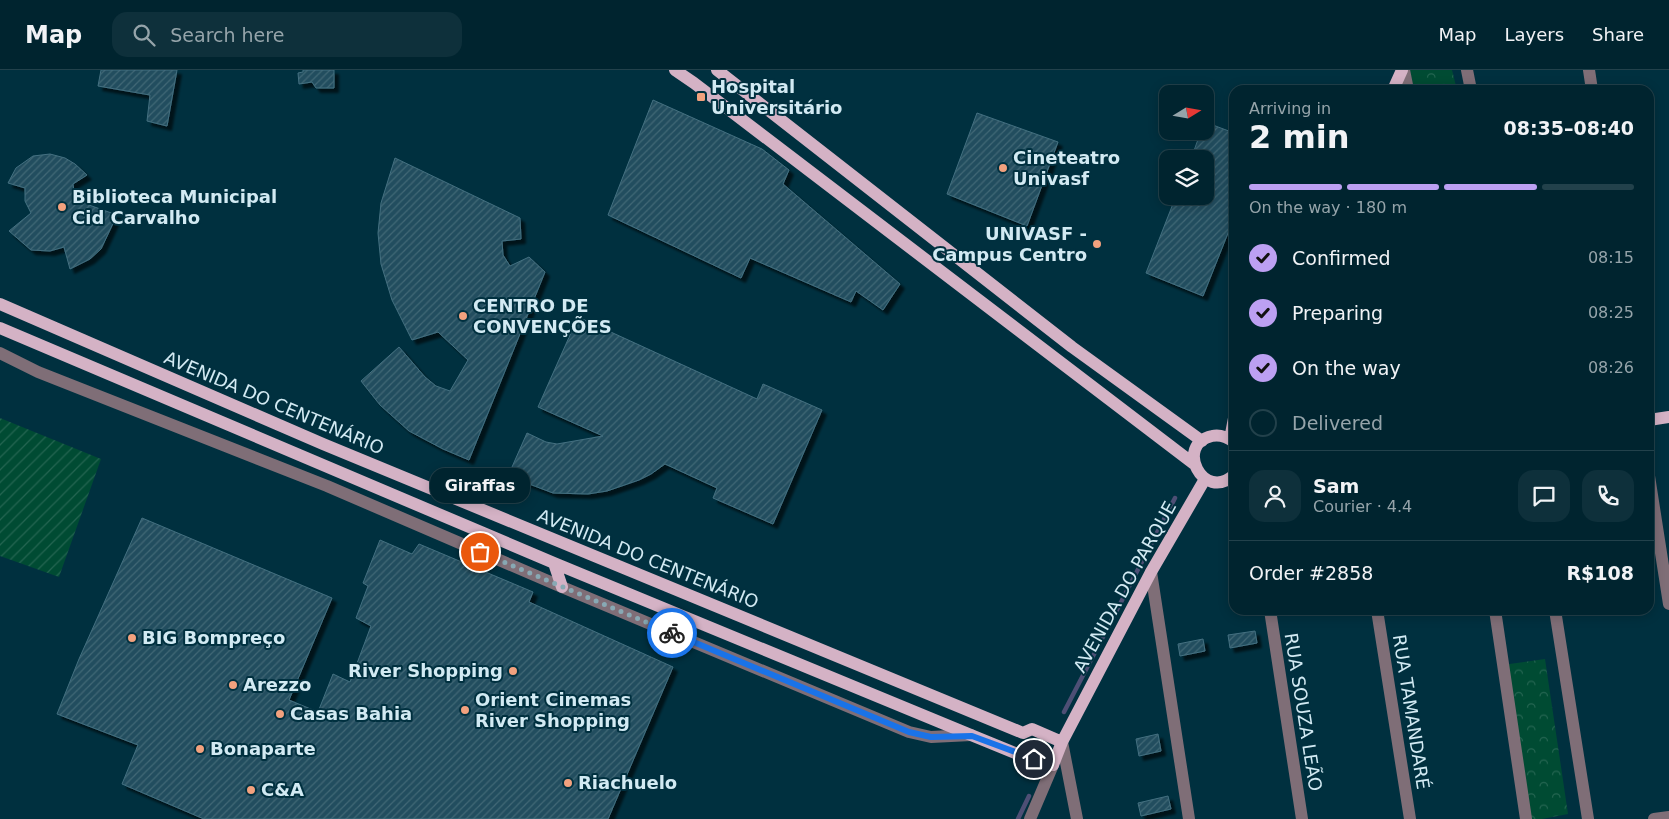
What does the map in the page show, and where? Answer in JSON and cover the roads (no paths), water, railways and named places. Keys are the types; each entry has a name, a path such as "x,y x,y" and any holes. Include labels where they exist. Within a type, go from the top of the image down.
{"main road":[{"path":"675,70 1194,464"},
{"path":"717,70 1065,342 1202,441"},
{"path":"1396,85 1403,70"},
{"name":"AVENIDA DO CENTENÁRIO","path":"0,304 323,444 1027,731 1062,742"},
{"path":"0,328 554,563 972,736 1015,753 1053,765"},
{"path":"1654,419 1669,417"},
{"path":"1229,439 1215,435 1202,441 1195,452 1194,464 1196,470 1205,479 1219,482 1229,478"},
{"name":"AVENIDA DO PARQUE","path":"1053,765 1062,742 1151,572 1205,479"},
{"path":"554,563 562,587"},
{"path":"1015,753 1027,731 1058,728 1068,723 1078,712"}],"street":[{"path":"1403,70 1407,85"},
{"path":"1467,70 1470,85"},
{"path":"1589,70 1591,85"},
{"path":"0,353 38,372 327,486 562,587 909,732 931,737 972,736"},
{"path":"1654,508 1669,604"},
{"path":"1151,572 1189,819"},
{"name":"RUA SOUZA LEÃO","path":"1271,615 1302,819"},
{"name":"RUA TAMANDARÉ","path":"1378,615 1410,819"},
{"path":"1496,615 1526,819"},
{"path":"1556,615 1588,819"},
{"path":"1062,742 1077,819"},
{"path":"1030,819 1053,765"},
{"path":"1654,819 1669,817"}],"waterway":[{"path":"1064,712 1175,498"},
{"path":"1018,819 1029,796"}],"place":[{"name":"Hospital Universitário","path":"701,97"},
{"name":"Cineteatro Univasf","path":"1003,168"},
{"name":"Biblioteca Municipal Cid Carvalho","path":"62,207"},
{"name":"UNIVASF - Campus Centro","path":"1097,244"},
{"name":"CENTRO DE CONVENÇÕES","path":"463,316"},
{"name":"Giraffas","path":"480,552"},
{"name":"BIG Bompreço","path":"132,638"},
{"name":"River Shopping","path":"513,671"},
{"name":"Arezzo","path":"233,685"},
{"name":"Orient Cinemas River Shopping","path":"465,710"},
{"name":"Casas Bahia","path":"280,714"},
{"name":"Bonaparte","path":"200,749"},
{"name":"Riachuelo","path":"568,783"},
{"name":"C&A","path":"251,790"}]}
